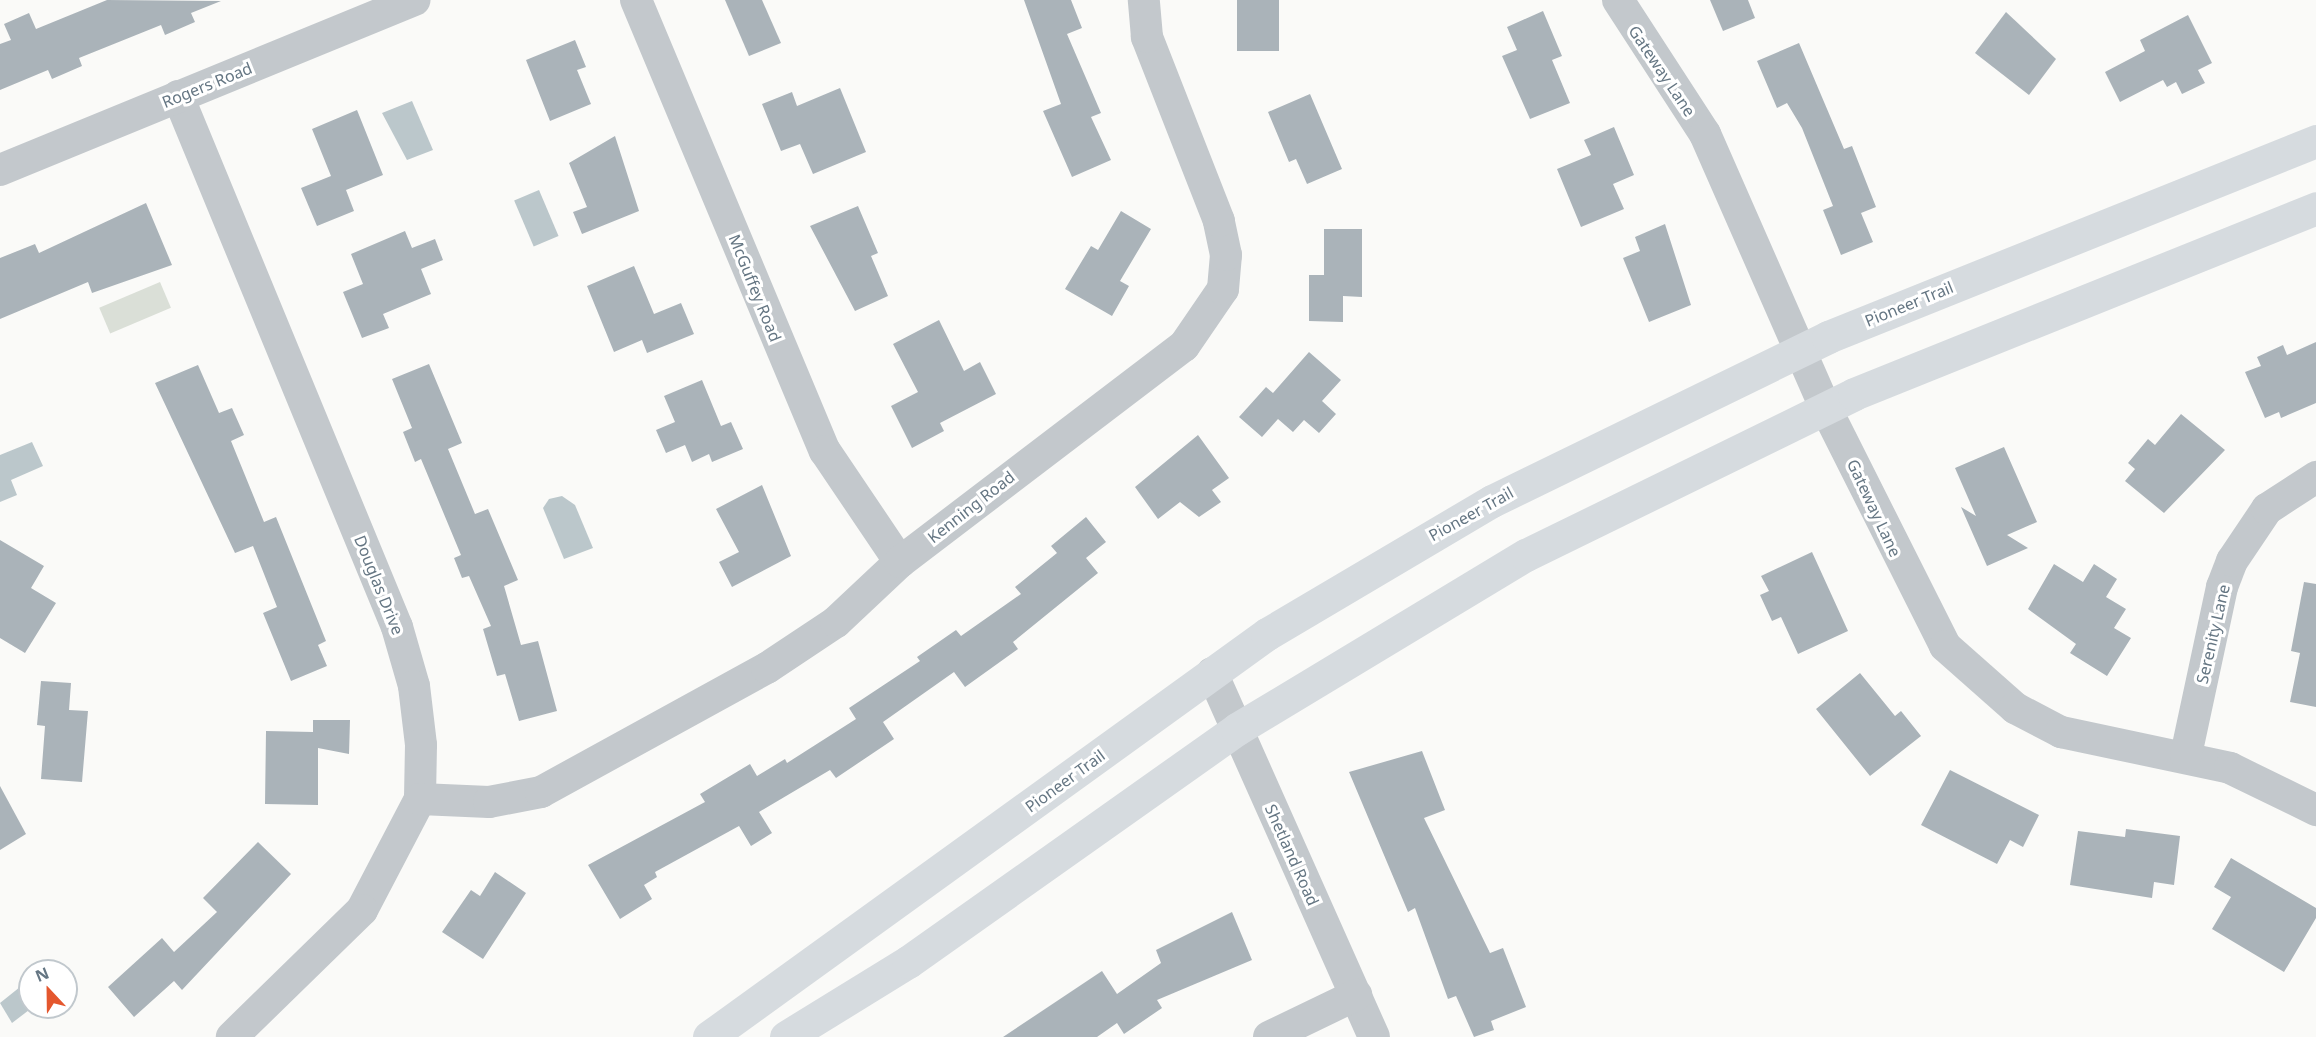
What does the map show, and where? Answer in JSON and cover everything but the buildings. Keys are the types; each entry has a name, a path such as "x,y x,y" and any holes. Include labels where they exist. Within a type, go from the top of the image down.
{"main road":[{"name":"Pioneer Trail","path":"709,1037 1267,634 1492,501 1800,350 2316,141"},
{"path":"786,1037 908,962 1237,729 1526,555 1826,407 2316,208"}],"street":[{"name":"Rogers Road","path":"0,170 415,0"},
{"name":"McGuffey Road","path":"636,0 825,451 900,562"},
{"name":"Kenning Road","path":"420,800 489,802 541,792 587,771 797,648 836,622 900,562 1184,346 1223,290 1226,255 1219,221 1151,48 1144,0"},
{"name":"Gateway Lane","path":"1618,0 1705,134 1826,407 1926,615 1945,646 1976,678 2061,732 2186,755 2266,784 2316,810"},
{"name":"Douglas Drive","path":"178,96 397,627 414,686 420,800"},
{"name":"Serenity Lane","path":"2186,755 2222,587 2232,561 2267,510 2316,477"},
{"name":"Shetland Road","path":"1212,673 1374,1037"},
{"path":"232,1037 362,910 420,800"},
{"path":"1269,1037 1356,995"}],"shaded area":[{"path":"412,101 433,150 407,160 382,113"},
{"path":"539,190 559,236 534,247 514,201"},
{"path":"160,282 171,308 110,334 99,308"},
{"path":"32,442 43,466 11,480 17,495 0,502 0,455"},
{"path":"562,496 575,505 593,548 564,559 543,508 549,499"},
{"path":"18,989 18,1018 12,1023 0,1003"}]}
